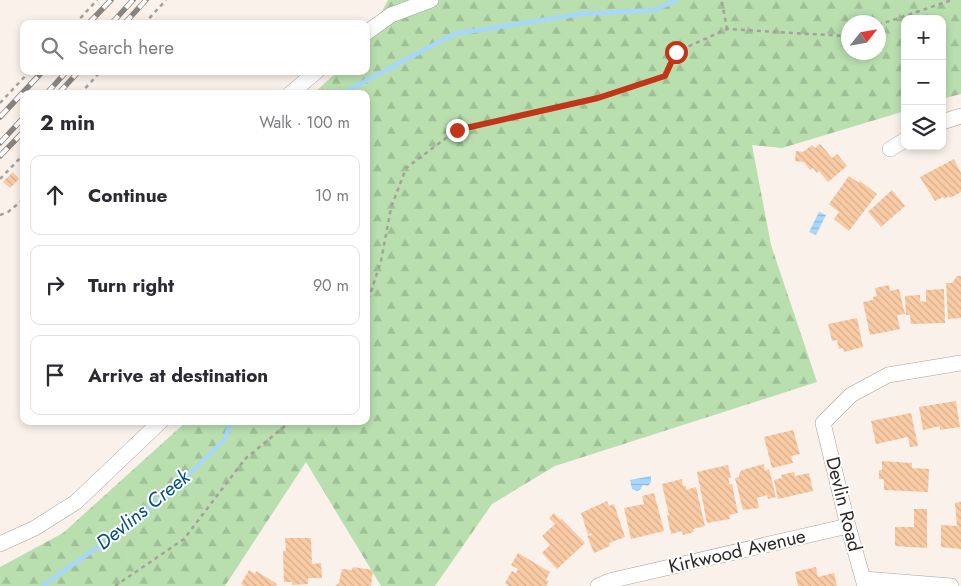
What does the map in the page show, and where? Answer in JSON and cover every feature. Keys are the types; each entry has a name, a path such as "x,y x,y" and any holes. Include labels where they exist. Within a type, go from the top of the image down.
{"street":[{"path":"370,30 391,15 431,0"},
{"path":"295,90 312,75"},
{"path":"946,121 961,116"},
{"path":"890,149 901,142"},
{"name":"Devlin Road","path":"865,583 848,526 823,422 851,395 888,375 961,363"},
{"path":"0,544 35,528 76,502 157,425"},
{"name":"Kirkwood Avenue","path":"598,586 608,581 848,526"},
{"path":"865,583 951,586"}],"path":[{"path":"79,20 97,0"},
{"path":"148,20 166,0"},
{"path":"886,22 952,0"},
{"path":"722,2 727,29"},
{"path":"370,294 381,261 391,208 406,168 457,130 598,98 665,76 676,52 727,29 841,36"},
{"path":"0,103 26,75"},
{"path":"84,90 97,75"},
{"path":"0,179 20,158"},
{"path":"0,215 8,212 20,202"},
{"path":"115,586 184,539 245,459 286,425"}],"green space":[{"path":"388,0 961,0 961,94 946,98 946,15 901,15 901,112 782,148 752,145 771,245 817,382 555,466 492,504 435,586 381,586 306,462 225,586 0,586 0,567 63,533 183,425 370,425 370,90 317,90 334,75 370,75 370,34"}],"water":[{"path":"819,212 826,215 816,235 809,232"},
{"path":"651,476 651,482 648,486 643,485 637,491 632,489 630,480"}],"building":[{"path":"820,144 832,158 837,154 847,166 828,182 819,171 817,173 813,168 810,170 804,162 795,161 796,151 803,152 812,145 815,148"},
{"path":"954,159 961,173 961,192 950,198 949,196 944,199 943,197 935,201 920,177"},
{"path":"13,172 19,179 10,188 3,182"},
{"path":"849,176 859,183 860,181 877,194 849,231 834,219 839,212 829,204"},
{"path":"892,190 905,206 881,227 868,212"},
{"path":"957,276 961,276 961,318 948,319 946,283 952,283"},
{"path":"889,285 890,291 899,289 905,314 897,315 900,329 870,335 863,302 873,300 873,297 877,296 875,288"},
{"path":"944,289 945,323 911,324 910,315 906,315 905,296 920,295 920,301 926,302 926,290"},
{"path":"857,318 863,347 844,352 843,348 839,349 837,340 832,341 828,324"},
{"path":"956,401 960,427 940,430 940,426 923,430 919,407"},
{"path":"911,413 918,446 910,447 908,437 876,444 871,421"},
{"path":"793,430 800,454 791,456 793,463 772,468 764,437"},
{"path":"882,461 912,463 912,468 929,469 928,492 884,490 884,479 879,479"},
{"path":"764,464 765,471 769,469 776,497 768,499 767,495 757,498 759,508 743,510 735,478 739,477 742,470"},
{"path":"728,465 731,478 728,478 730,485 732,484 738,513 729,515 730,519 707,523 697,472"},
{"path":"794,472 795,476 809,473 813,491 778,499 774,480 782,478 781,475"},
{"path":"682,479 686,490 696,487 705,526 693,529 694,532 683,535 682,531 671,534 662,484"},
{"path":"654,493 664,531 631,539 624,508 644,504 642,496"},
{"path":"607,501 609,506 614,504 625,537 609,543 610,546 594,553 587,536 592,535 591,533 588,535 581,513"},
{"path":"961,502 961,549 941,547 941,525 957,526 955,503"},
{"path":"914,509 927,509 927,548 895,546 895,527 914,527"},
{"path":"554,513 585,543 557,569 542,553 550,545 542,536 555,524 549,518"},
{"path":"285,538 311,538 312,564 321,563 322,578 308,578 308,584 292,585 292,582 284,582 283,551 286,551"},
{"path":"518,553 550,572 546,580 549,581 546,586 509,586 505,583 512,571 516,573 518,569 511,565"},
{"path":"353,567 373,570 371,586 335,586 339,583 342,569 352,570"},
{"path":"816,567 818,577 834,573 837,586 798,586 795,572"},
{"path":"249,570 255,574 256,571 277,584 276,586 244,586 241,584"}],"waterway":[{"name":"Devlins Creek","path":"349,90 454,34 580,14 655,10 676,0"},
{"name":"Devlins Creek","path":"42,586 111,538 181,482 225,439 230,425"}],"railway":[{"path":"92,20 111,0"},
{"path":"115,20 133,0"},
{"path":"128,20 146,0"},
{"path":"25,90 39,75"},
{"path":"50,90 63,75"},
{"path":"62,90 75,75"},
{"path":"0,117 20,96"},
{"path":"0,143 20,121"},
{"path":"0,156 20,135"}],"route":[{"path":"457,130 598,98 665,76 676,52"}]}
